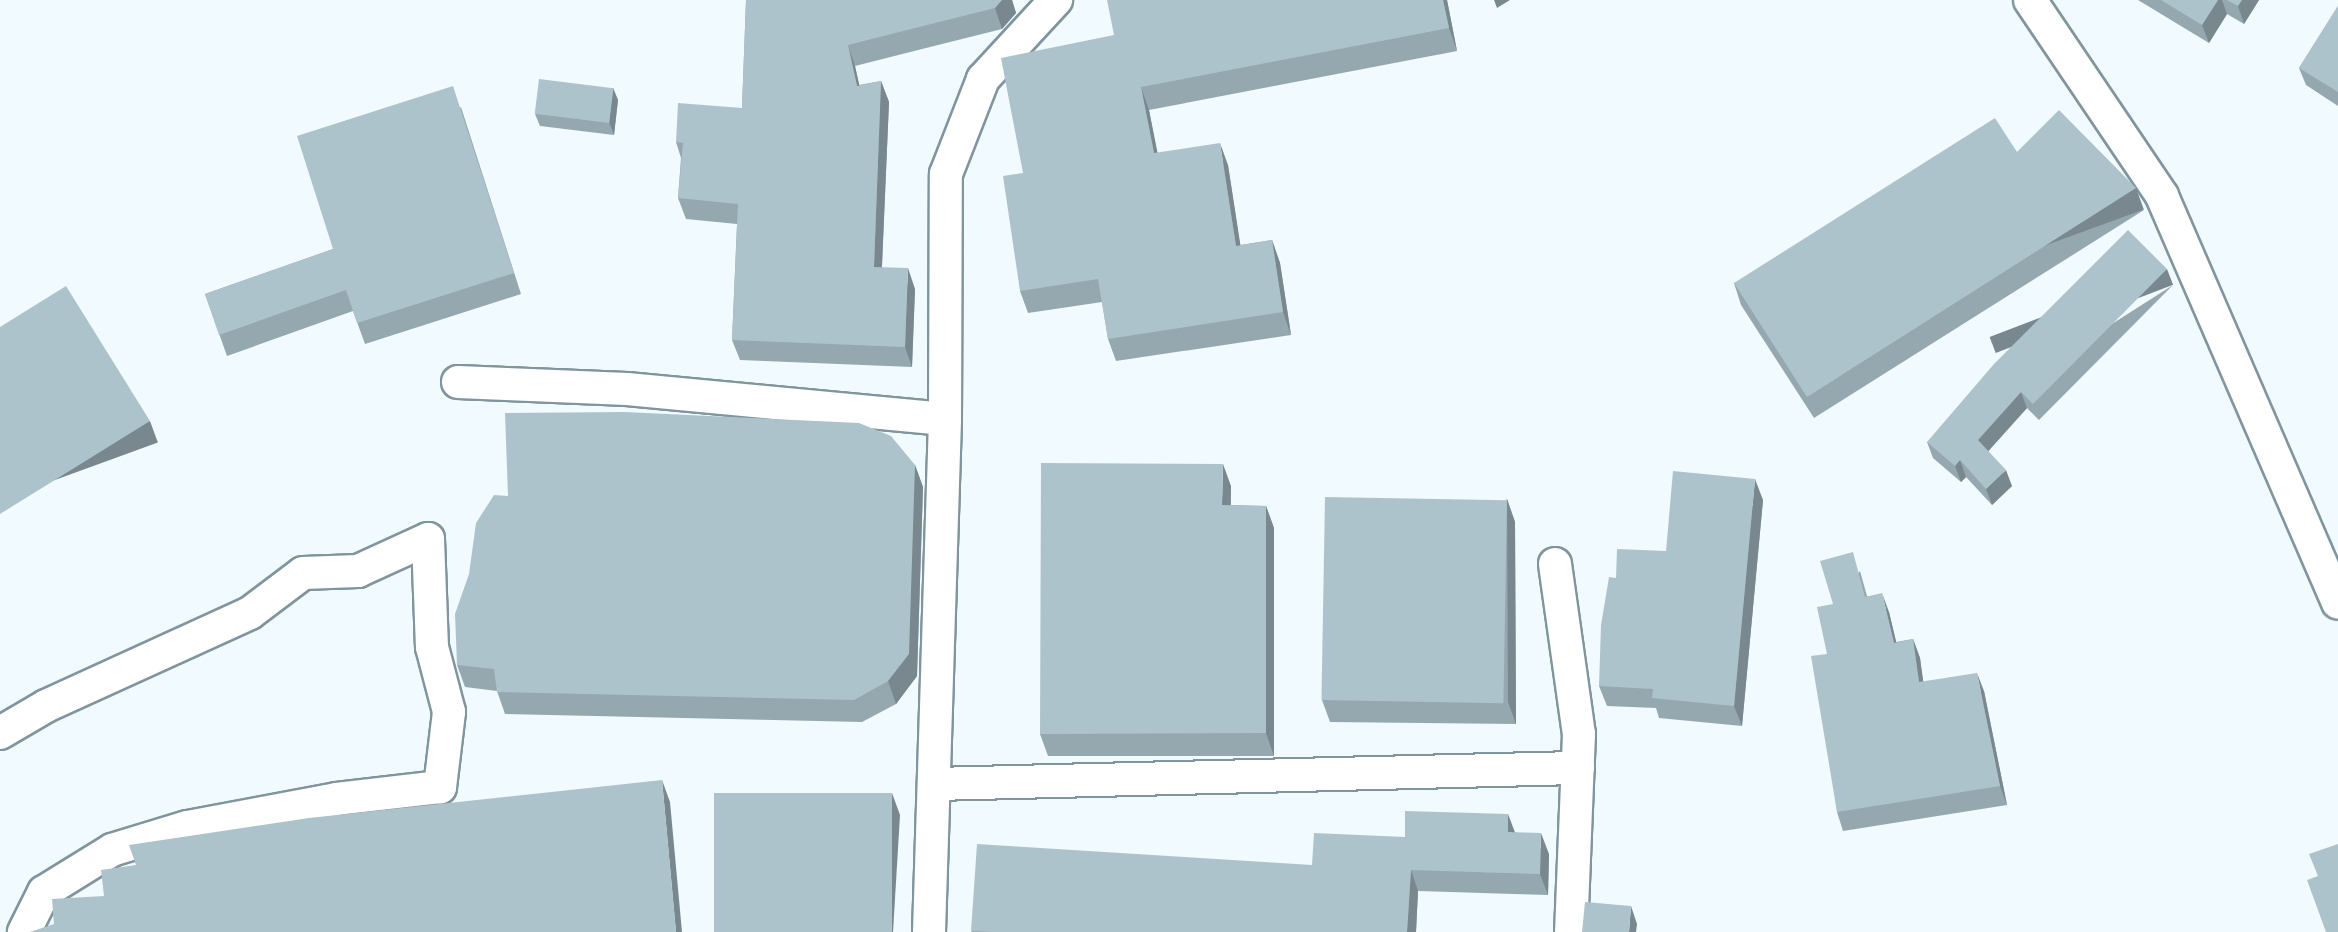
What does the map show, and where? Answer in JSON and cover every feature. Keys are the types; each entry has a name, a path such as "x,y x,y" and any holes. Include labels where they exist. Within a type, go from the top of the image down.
{"street":[{"path":"930,932 945,420 946,174 983,78 1056,0"},
{"path":"2030,0 2162,196 2338,604"},
{"path":"458,382 627,389 945,420"},
{"path":"0,734 46,706 250,614 303,573 358,571 428,539 432,646 449,712 440,787 337,799 187,828 112,850 44,892 24,932"},
{"path":"1555,564 1579,734 1571,932"},
{"path":"935,784 1578,768"}],"building":[{"path":"746,0 1002,0 995,8 848,45 857,86 881,81 874,267 908,268 905,347 732,340 738,204 678,198 683,143 676,142 678,103 742,108"},
{"path":"1107,0 1443,0 1449,28 1141,87 1154,153 1220,143 1236,246 1272,240 1283,312 1108,339 1098,279 1020,291 1003,176 1023,173 1001,58 1114,35"},
{"path":"2161,0 2218,0 2202,25"},
{"path":"2338,6 2338,92 2299,68"},
{"path":"539,79 613,88 609,123 535,114"},
{"path":"453,86 514,273 357,323 346,290 219,335 205,294 333,249 297,136"},
{"path":"2059,110 2136,188 1807,397 1734,283 1995,118 2017,152"},
{"path":"2128,230 2167,269 2033,404 2021,392 1978,440 2006,470 1986,489 1960,460 1955,466 1927,442 1994,364"},
{"path":"66,286 150,421 0,514 0,327"},
{"path":"624,412 859,423 891,436 915,465 909,654 888,681 854,700 497,692 494,669 457,665 455,614 469,574 476,523 494,495 508,496 505,413"},
{"path":"1041,463 1223,464 1222,505 1266,506 1266,733 1040,734"},
{"path":"1673,471 1755,479 1734,706 1652,698 1653,689 1599,686 1601,625 1609,577 1616,578 1617,549 1666,551"},
{"path":"1325,497 1507,500 1503,703 1321,700"},
{"path":"1853,552 1865,597 1882,593 1894,643 1913,639 1919,682 1977,673 2000,786 1837,812 1811,656 1827,654 1817,607 1833,604 1820,561"},
{"path":"662,780 676,932 30,932 54,924 52,899 104,896 101,870 136,865 129,845 309,818"},
{"path":"714,793 892,793 892,932 714,932"},
{"path":"1405,811 1508,814 1508,832 1541,833 1540,874 1411,870 1407,932 971,931 977,844 1312,865 1314,833 1405,837"},
{"path":"2338,844 2338,932 2326,932 2307,880 2318,876 2309,854"},
{"path":"1585,902 1631,906 1629,932 1582,932"}]}
